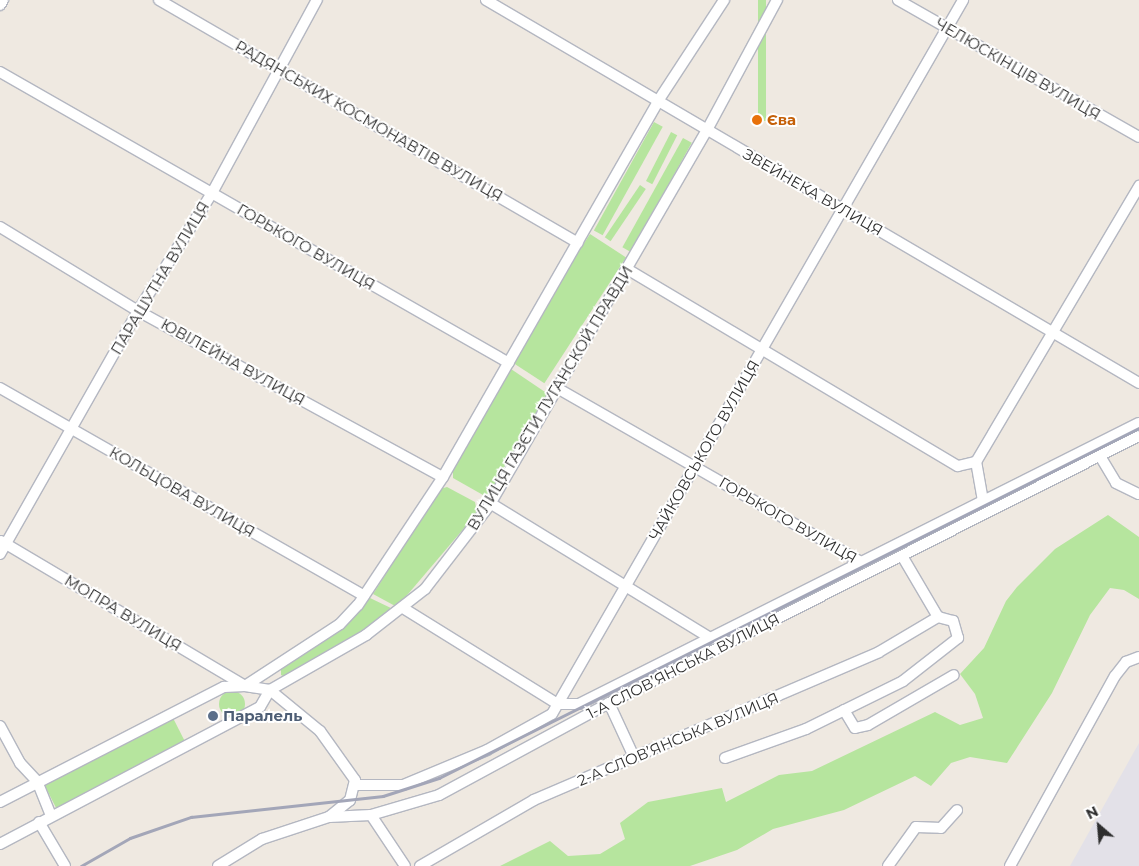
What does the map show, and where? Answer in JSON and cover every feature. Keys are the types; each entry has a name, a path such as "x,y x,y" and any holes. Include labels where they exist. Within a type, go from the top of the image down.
{"street":[{"path":"0,5 3,0"},
{"name":"РАДЯНСЬКИХ КОСМОНАВТІВ ВУЛИЦЯ","path":"159,0 578,243"},
{"name":"ПАРАШУТНА ВУЛИЦЯ","path":"0,554 3,542 71,429 138,311 212,193 278,68 317,0"},
{"name":"ЗВЕЙНЕКА ВУЛИЦЯ","path":"486,0 1139,383"},
{"path":"245,686 340,624 364,596 443,477 658,101 724,0"},
{"name":"ВУЛИЦЯ ГАЗЄТИ ЛУГАНСКОЙ ПРАВДИ","path":"0,844 260,707 270,690 403,608 457,551 490,503 627,269 707,130 777,0"},
{"name":"ЧЕЛЮСКІНЦІВ ВУЛИЦЯ","path":"898,0 1139,137"},
{"name":"ЧАЙКОВСЬКОГО ВУЛИЦЯ","path":"355,785 403,785 496,746 552,714 694,466 845,209 962,0"},
{"name":"ГОРЬКОГО ВУЛИЦЯ","path":"0,72 509,363"},
{"path":"983,501 976,462 1055,332 1139,186"},
{"name":"ЮВІЛЕЙНА ВУЛИЦЯ","path":"0,227 138,311 443,477"},
{"path":"627,269 958,466 976,462"},
{"name":"КОЛЬЦОВА ВУЛИЦЯ","path":"0,388 364,596"},
{"name":"ГОРЬКОГО ВУЛИЦЯ","path":"557,388 862,563"},
{"path":"403,608 558,704 579,704 712,639 1139,423"},
{"name":"1-А СЛОВ’ЯНСЬКА ВУЛИЦЯ","path":"218,866 262,839 329,816 371,815 439,795 609,703 1139,436"},
{"path":"1100,456 1116,483 1139,494"},
{"path":"490,503 626,584 712,639"},
{"name":"МОПРА ВУЛИЦЯ","path":"3,542 245,686"},
{"path":"726,758 844,710 903,682 958,638 953,621 938,618 902,556"},
{"name":"2-А СЛОВ’ЯНСЬКА ВУЛИЦЯ","path":"420,866 534,800 879,652 938,618"},
{"path":"1010,866 1126,662 1139,657"},
{"path":"844,710 855,728 868,725 954,674"},
{"path":"0,802 37,781 224,687 245,686 270,690 320,731 352,770 355,785 350,800 329,816"},
{"path":"609,703 634,757"},
{"path":"0,726 20,763 37,781 51,816"},
{"path":"890,862 916,827 941,828 957,810"},
{"path":"371,815 405,866"},
{"path":"39,822 65,866"}],"shaded area":[{"path":"1139,743 1139,866 1070,866"}],"green space":[{"path":"758,0 766,0 766,121 758,121"},
{"path":"654,122 663,127 603,235 594,230"},
{"path":"671,132 677,135 652,184 646,181"},
{"path":"683,138 692,143 631,252 622,247"},
{"path":"640,185 646,189 611,241 605,237"},
{"path":"590,234 626,257 544,383 508,360"},
{"path":"511,369 548,394 490,493 483,495 453,478 453,468"},
{"path":"447,487 475,502 477,513 397,607 373,594 440,489"},
{"path":"1108,515 1139,537 1139,599 1124,590 1110,588 1090,615 1052,693 1007,763 970,757 951,763 931,786 915,776 844,810 773,829 737,850 690,866 500,866 550,841 568,856 600,854 625,839 620,823 648,802 722,788 726,802 779,775 812,771 935,712 960,725 983,718 975,694 960,674 984,648 1006,601 1017,587 1055,549"},
{"path":"370,598 393,609 372,626 285,677 281,675 281,667 340,629"},
{"path":"232,691 241,695 245,704 241,713 232,717 223,713 219,704 223,695"},
{"path":"173,718 186,743 57,809 44,784"}],"railway":[{"path":"81,866 130,838 191,817 383,796 439,778 1139,428"}],"place":[{"name":"Єва","path":"757,120"},
{"name":"Паралель","path":"213,716"}]}
